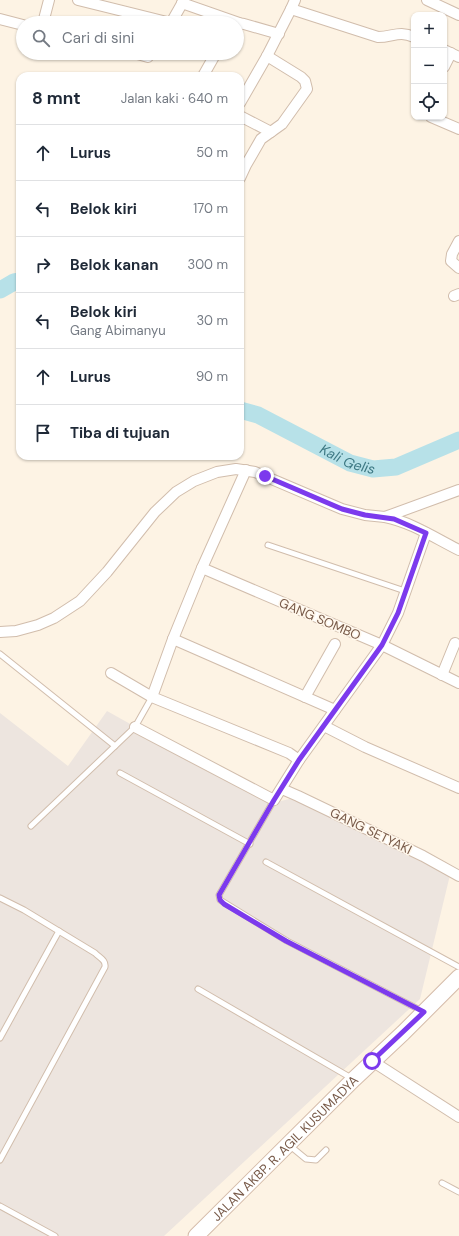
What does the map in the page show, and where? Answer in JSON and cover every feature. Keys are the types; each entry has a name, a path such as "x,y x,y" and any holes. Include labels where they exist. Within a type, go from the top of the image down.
{"main road":[{"name":"JALAN AKBP. R. AGIL KUSUMADYA","path":"196,1236 459,977"}],"street":[{"path":"46,16 49,0"},
{"path":"78,0 143,16"},
{"path":"430,1 459,16"},
{"path":"175,16 183,2 220,16"},
{"path":"244,96 279,34 293,4 378,37 385,37 399,33 411,36"},
{"path":"0,19 16,23"},
{"path":"244,25 279,34"},
{"path":"244,162 261,139 282,124 305,92 307,86 301,77 267,56"},
{"path":"205,72 212,60"},
{"path":"244,118 271,132"},
{"path":"440,120 458,126"},
{"path":"459,241 452,254 451,261 459,268"},
{"path":"0,632 16,632 38,625 54,618 80,601 108,572 155,512 176,492 194,480 227,470 246,470 265,476 342,509 360,514 403,521 459,550"},
{"path":"152,697 173,639 202,568 246,470"},
{"path":"385,517 459,491"},
{"path":"135,727 274,800 299,760 382,645 398,613 426,533"},
{"name":"GANG SOMBO","path":"202,568 382,645 459,683"},
{"path":"173,639 335,710"},
{"path":"442,675 455,643"},
{"path":"305,697 335,644"},
{"path":"111,673 152,697 289,753 299,760"},
{"path":"324,726 365,747 459,788"},
{"name":"GANG SETYAKI","path":"282,789 423,856 459,876"},
{"path":"372,1061 459,1117"}],"lane":[{"path":"268,545 406,591"},
{"path":"0,654 115,746"},
{"path":"31,826 135,727 152,697"},
{"path":"120,773 250,844"},
{"path":"274,800 250,844 219,895 220,900 286,941 424,1012"},
{"path":"266,862 459,967"},
{"path":"0,898 24,910 104,960 105,967 0,1160"},
{"path":"0,1038 59,931"},
{"path":"198,989 354,1079"},
{"path":"289,1144 306,1159 316,1160 326,1150"},
{"path":"442,1183 459,1192"},
{"path":"0,1206 55,1236"}],"shaded area":[{"path":"107,711 272,803 307,795 450,875 420,999 164,1236 0,1236 0,713 68,766"}],"waterway":[{"name":"Kali Gelis","path":"0,290 16,282"},
{"name":"Kali Gelis","path":"244,411 258,415 350,463 373,469 396,467 459,440"}],"route":[{"path":"265,476 342,509 365,515 403,521 426,533 398,613 382,645 299,760 219,895 220,900 224,904 286,941 424,1012 372,1061"}]}
